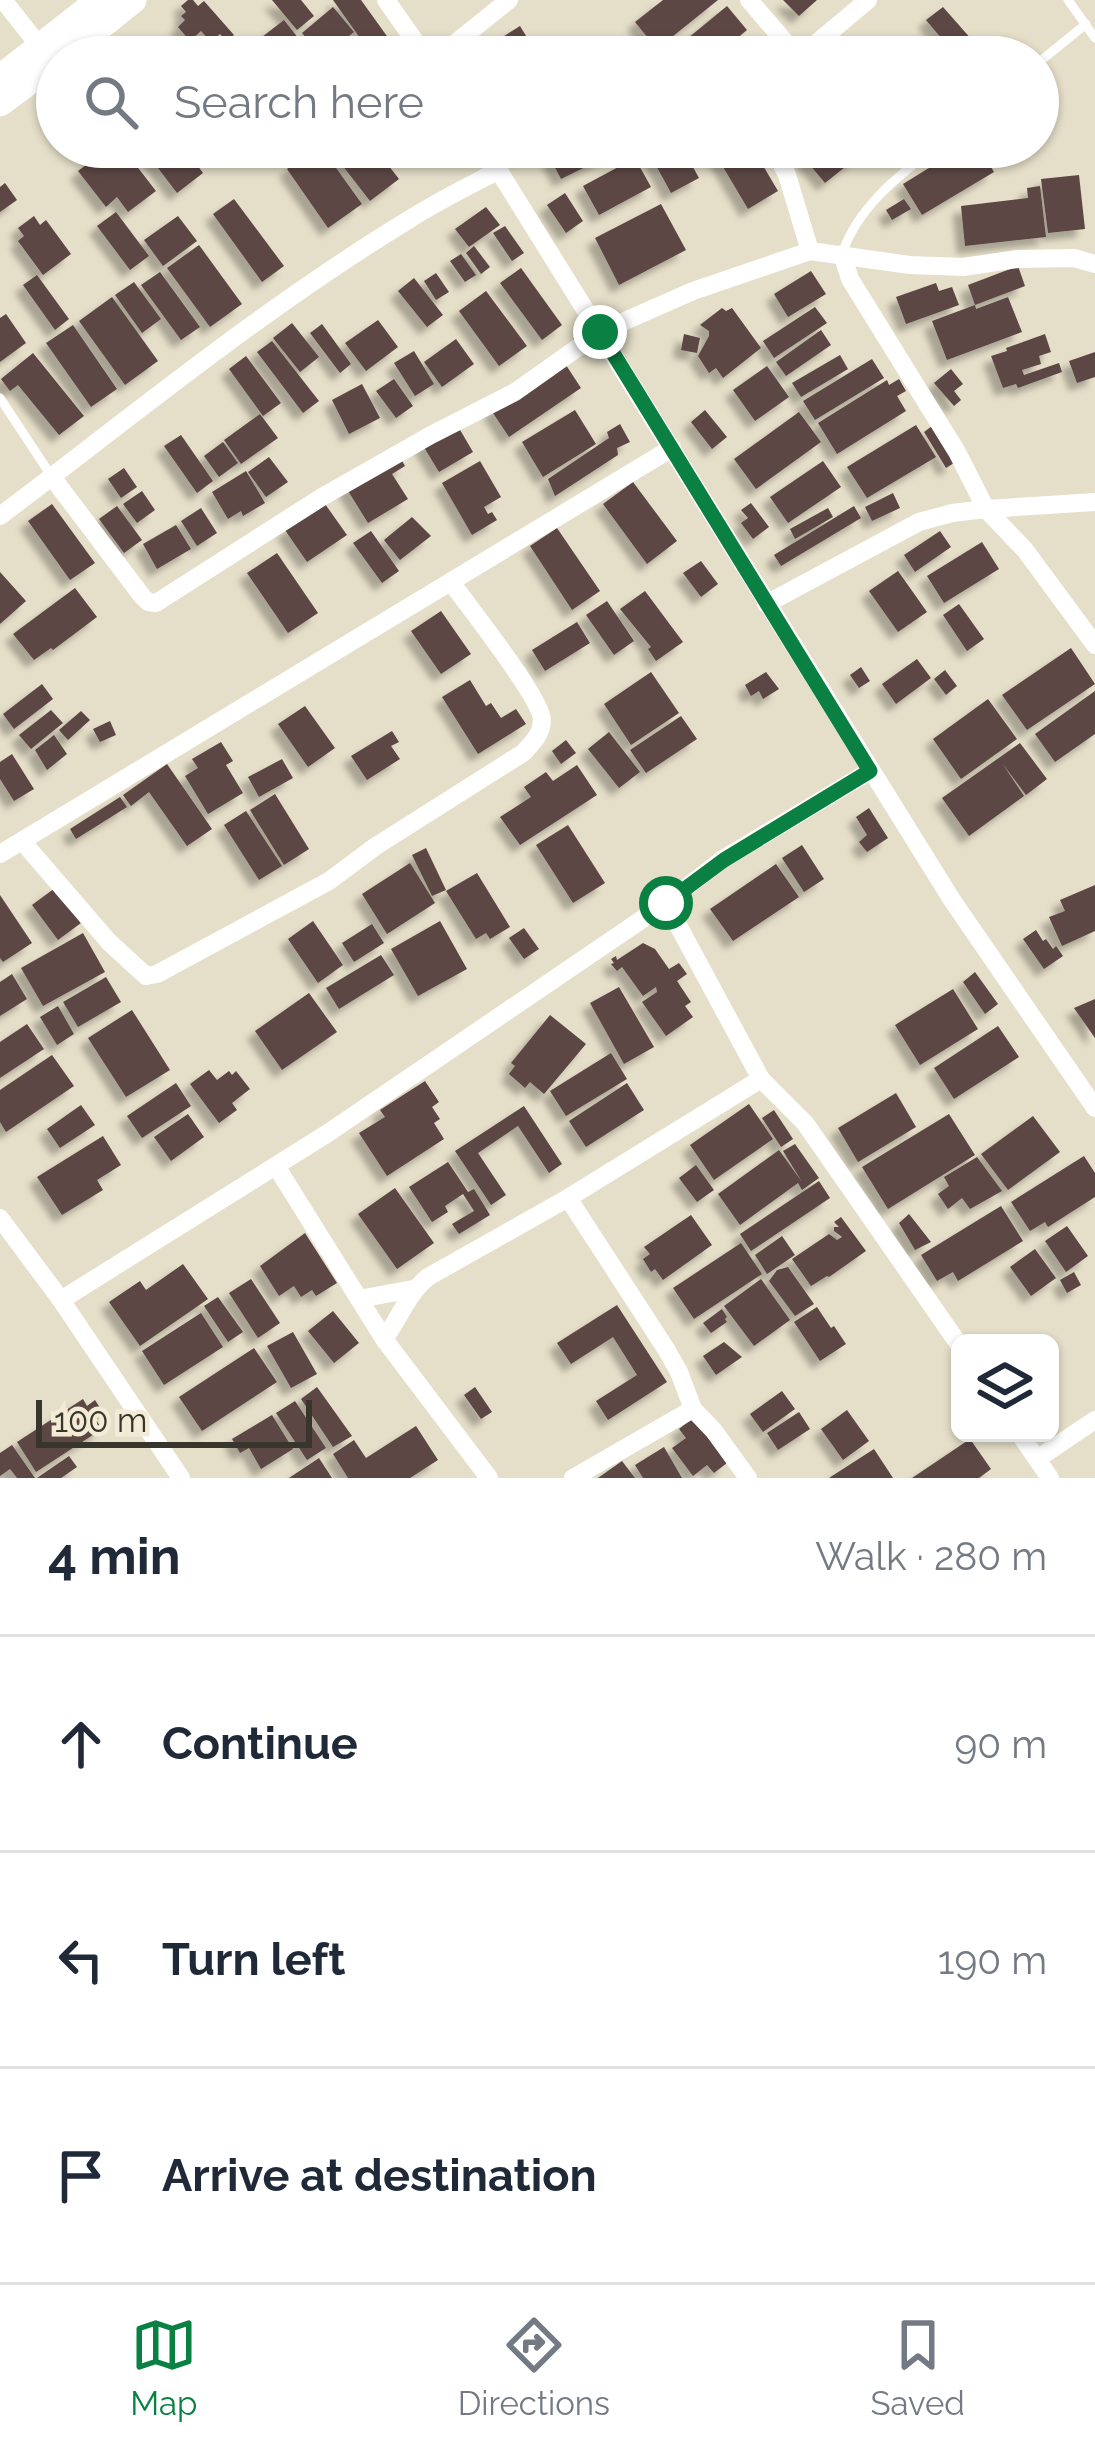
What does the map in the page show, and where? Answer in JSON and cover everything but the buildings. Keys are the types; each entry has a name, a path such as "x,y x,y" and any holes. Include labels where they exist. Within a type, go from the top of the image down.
{"main road":[{"path":"70,36 100,0"},
{"path":"82,36 133,0"},
{"path":"0,78 36,63"},
{"path":"0,103 36,71"}],"street":[{"path":"4,0 36,37"},
{"path":"386,0 411,36"},
{"path":"465,36 509,0"},
{"path":"749,0 781,36"},
{"path":"824,36 868,0"},
{"path":"784,168 810,251"},
{"path":"0,516 201,361 316,280 412,217 499,170 952,900 1092,1099"},
{"path":"52,477 142,596 157,603 322,497 515,392 600,332 693,291 810,251 910,266 1074,258 1095,264"},
{"path":"842,254 850,279 957,452 986,509 1025,550 1095,645"},
{"path":"0,854 672,448"},
{"path":"766,604 919,522 986,509 1095,502"},
{"path":"22,841 109,942 146,976 247,928 329,881 523,753 536,739 542,722 536,698 451,582"},
{"path":"61,1300 276,1166 724,860 870,771"},
{"path":"666,903 761,1079 805,1123 952,1334"},
{"path":"384,1340 413,1289 428,1277 568,1198 761,1079"},
{"path":"276,1166 384,1340 489,1478"},
{"path":"568,1198 666,1349 693,1409 748,1478"},
{"path":"0,1218 181,1478"},
{"path":"359,1299 413,1289"},
{"path":"573,1478 693,1409"},
{"path":"1037,1460 1095,1420"},
{"path":"1025,1442 1049,1478"}],"lane":[{"path":"1068,0 1095,38"},
{"path":"1059,46 1086,24"},
{"path":"842,254 856,225 908,168"},
{"path":"0,398 52,477"}],"route":[{"path":"600,332 870,771 724,860 666,903"}]}
